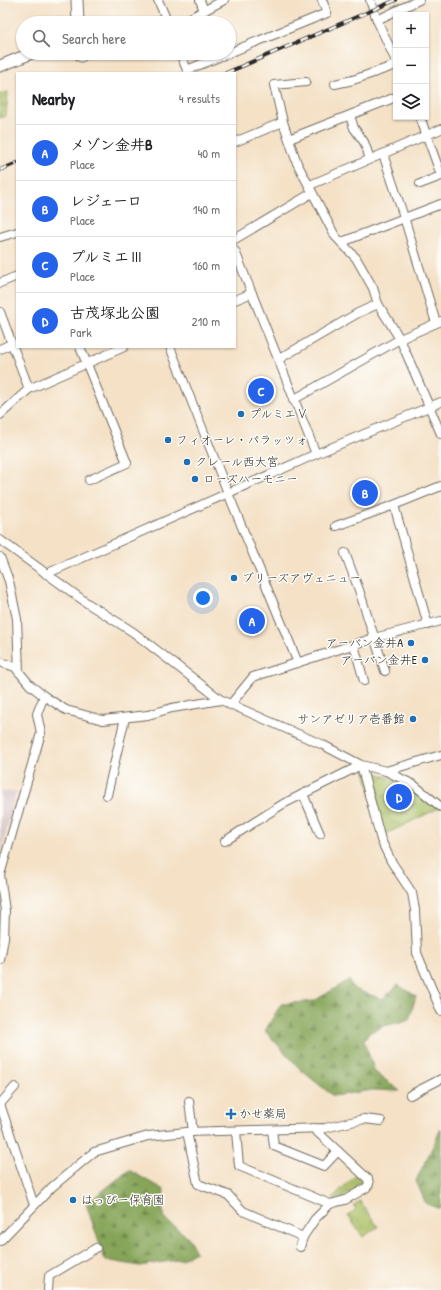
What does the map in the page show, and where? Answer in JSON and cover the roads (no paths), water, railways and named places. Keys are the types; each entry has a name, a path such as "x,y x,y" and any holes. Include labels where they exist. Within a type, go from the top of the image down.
{"street":[{"path":"77,0 78,16"},
{"path":"158,0 165,16"},
{"path":"200,0 204,11"},
{"path":"194,16 224,0"},
{"path":"236,50 327,13 322,0"},
{"path":"370,0 393,54"},
{"path":"378,20 419,0"},
{"path":"0,66 16,60"},
{"path":"183,60 187,70 212,60"},
{"path":"335,84 353,80 393,66"},
{"path":"306,82 274,85 288,139 297,163 335,236 356,258 373,288 378,304 400,339 441,434"},
{"path":"288,139 393,98"},
{"path":"350,116 354,128 364,142 370,159"},
{"path":"420,184 441,176 421,120"},
{"path":"236,142 283,122"},
{"path":"236,238 311,189 370,159 426,134 441,129"},
{"path":"293,400 400,339 438,322 383,154"},
{"path":"342,242 441,204"},
{"path":"0,237 16,232"},
{"path":"236,253 279,359 293,400 316,454"},
{"path":"0,283 16,276"},
{"path":"236,300 252,293"},
{"path":"279,359 358,312 378,304"},
{"path":"0,312 29,389"},
{"path":"0,349 11,344"},
{"path":"80,348 127,463 88,480"},
{"path":"0,415 29,389 122,348"},
{"path":"170,348 298,663"},
{"path":"46,574 316,454 441,402"},
{"path":"336,526 441,486"},
{"path":"394,505 428,625"},
{"path":"0,540 87,603 133,632 221,700 323,745 361,765 386,771 414,785 441,807"},
{"path":"345,553 359,590 385,671"},
{"path":"0,557 9,581 17,619 19,672"},
{"path":"230,705 253,677 374,638 441,621"},
{"path":"354,645 364,681"},
{"path":"0,662 15,667 30,685 66,710 103,720 148,715 172,708 221,700"},
{"path":"0,960 4,938 5,911 0,876 41,733 37,714 44,696"},
{"path":"107,795 125,718"},
{"path":"386,771 441,755"},
{"path":"225,841 283,804 361,765"},
{"path":"361,765 381,840 391,861 412,893 415,910 417,953 440,1007"},
{"path":"303,794 320,834"},
{"path":"410,1095 441,1079"},
{"path":"15,1087 0,1104 34,1205"},
{"path":"188,1101 190,1132 198,1184 228,1195 243,1211 303,1237"},
{"path":"0,1241 52,1187 94,1152 148,1136 190,1132 325,1128 364,1119 380,1121"},
{"path":"300,1247 303,1237 315,1219 330,1204 345,1200 366,1188 369,1184 368,1179 313,1128"},
{"path":"236,1130 239,1166 330,1204"},
{"path":"272,1130 274,1146 324,1166 338,1151"},
{"path":"48,1290 49,1276 96,1248"}],"railway":[{"path":"228,72 396,0"},
{"path":"0,170 16,163"}],"place":[{"name":"プルミエⅢ","path":"261,391"},
{"name":"プルミエⅤ","path":"241,414"},
{"name":"フィオーレ・パラッツォ","path":"168,440"},
{"name":"クレール西大宮","path":"187,462"},
{"name":"ローズハーモニー","path":"195,479"},
{"name":"レジェーロ","path":"365,493"},
{"name":"ブリーズアヴェニュー","path":"234,578"},
{"name":"メゾン金井B","path":"252,621"},
{"name":"アーバン金井A","path":"411,643"},
{"name":"アーバン金井E","path":"425,660"},
{"name":"サンアゼリア壱番館","path":"413,719"},
{"name":"古茂塚北公園","path":"399,797"},
{"name":"かせ薬局","path":"231,1114"},
{"name":"はっぴー保育園","path":"73,1200"}]}
